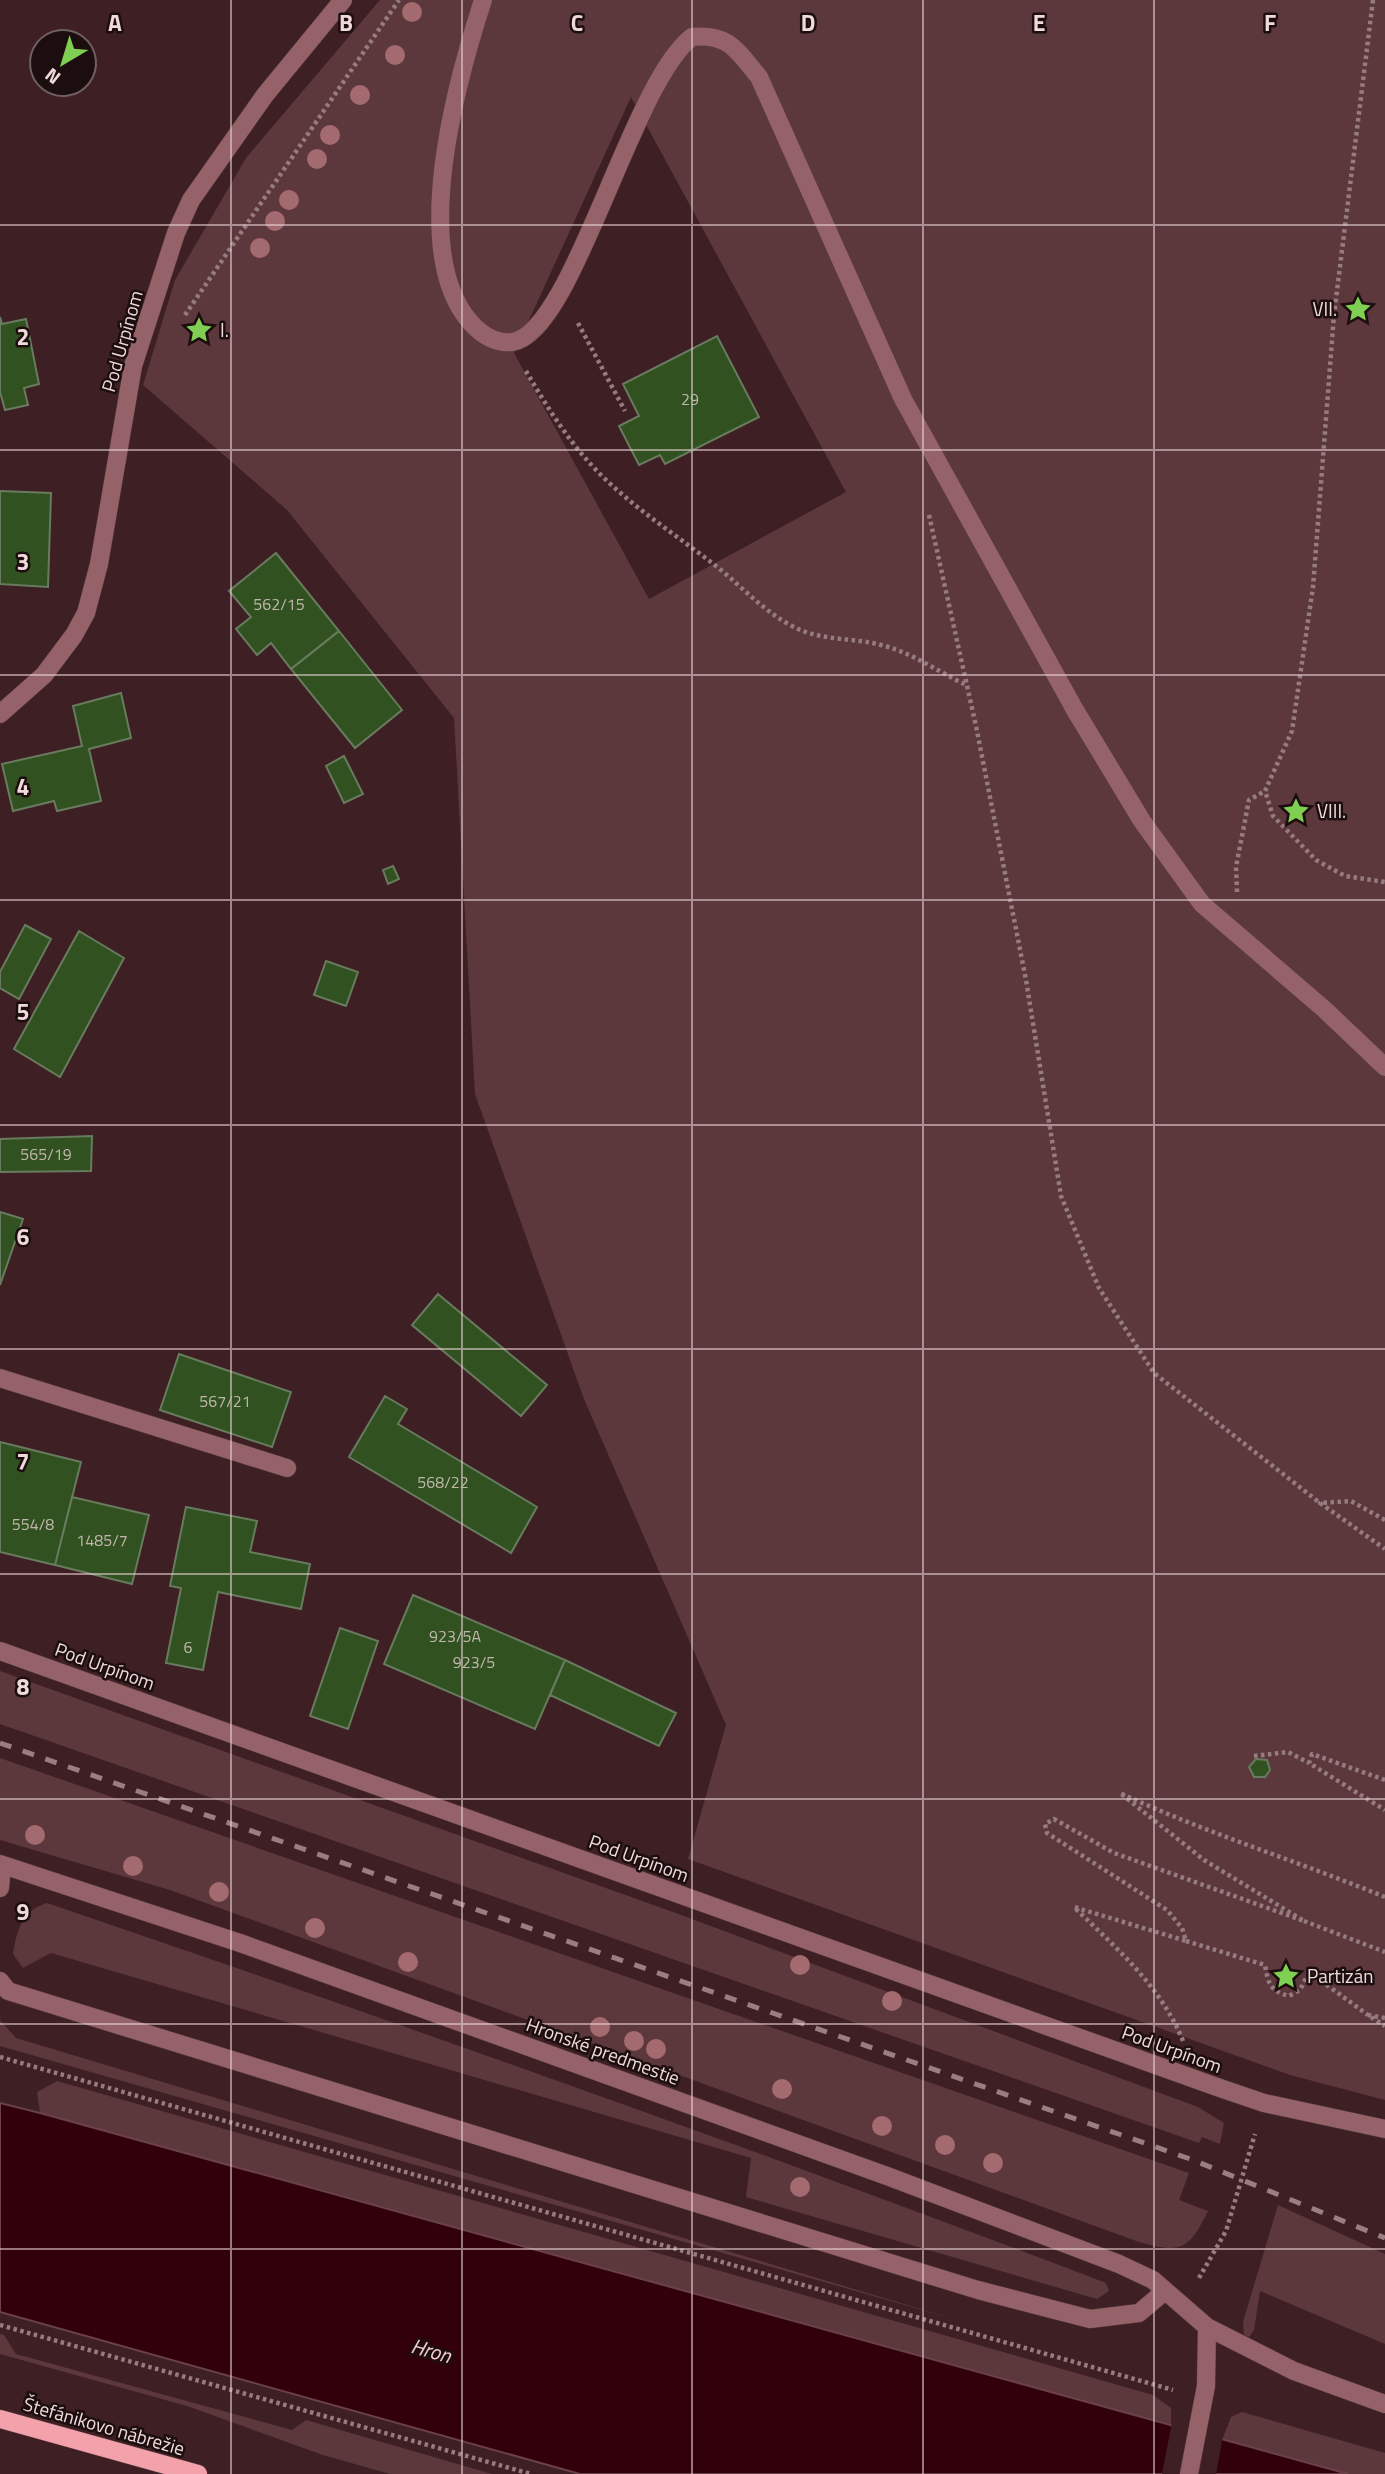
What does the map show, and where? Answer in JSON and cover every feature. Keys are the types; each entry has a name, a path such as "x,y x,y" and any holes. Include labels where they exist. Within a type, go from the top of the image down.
{"main road":[{"name":"Štefánikovo nábrežie","path":"0,2419 198,2474"}],"street":[{"name":"Pod Urpínom","path":"0,714 44,675 74,635 86,613 99,564 133,366 176,233 191,200 265,94 343,0"},
{"path":"483,0 463,62 445,148 440,236 453,294 463,314 479,332 494,341 509,343 525,340 537,330 561,292 615,171 673,57 692,37 721,37 736,49 759,77 903,399 1074,709 1142,821 1202,904 1385,1067"},
{"path":"0,1378 287,1468"},
{"name":"Pod Urpínom","path":"0,1651 1264,2103 1385,2129"},
{"path":"0,1888 1,1864"},
{"name":"Hronské predmestie","path":"1,1864 240,1943 900,2181 1119,2264 1153,2280 1208,2327 1294,2371 1385,2404"},
{"path":"0,1981 8,1991 978,2290 1090,2319 1139,2312 1165,2291"},
{"path":"1189,2474 1204,2399 1208,2327"}],"path":[{"path":"237,237 399,0"},
{"path":"1231,929 1238,904 1236,867 1249,800 1265,791 1292,731 1313,587 1334,315 1373,0"},
{"path":"574,316 625,411"},
{"path":"509,343 571,441 600,474 663,527 721,570 750,599 794,627 828,638 881,645 906,652 966,685"},
{"path":"927,508 1026,980 1061,1196 1100,1288 1154,1373 1320,1503 1385,1549"},
{"path":"1265,791 1273,816 1316,860 1345,876 1385,882"},
{"path":"1320,1503 1351,1501 1385,1520"},
{"path":"1254,1756 1288,1752 1385,1811"},
{"path":"1309,1763 1312,1754 1385,1780"},
{"path":"1304,1921 1204,1860 1120,1793 1184,1823 1297,1862 1385,1897"},
{"path":"1185,1941 1182,1928 1167,1910 1047,1833 1045,1824 1054,1819 1114,1853 1385,1952"},
{"path":"1187,2052 1171,2012 1131,1962 1074,1907 1265,1965 1268,1983 1275,1992 1289,1996 1300,1990 1307,1976 1320,1980 1385,2026"},
{"path":"1368,2015 1385,2018"},
{"path":"0,2057 1204,2399"},
{"path":"1180,2304 1204,2272 1226,2231 1264,2103"},
{"path":"0,2325 531,2474"}],"shaded area":[{"path":"380,0 1385,0 1385,2100 1290,2075 688,1859 726,1725 584,1399 475,1094 454,718 287,510 143,385 175,280 246,158","holes":["631,97 846,492 649,599 514,353"]},
{"path":"0,1671 673,1912 1198,2107 1224,2123 1220,2144 1202,2137 1199,2143 0,1724"},
{"path":"0,1758 1189,2173 1179,2200 1208,2211 1195,2234 1182,2246 1165,2248 1139,2242 170,1890 0,1840"},
{"path":"47,1903 710,2136 1106,2283 1109,2291 1097,2299 746,2197 751,2158 51,1953 23,1968 13,1954 16,1937 26,1916"},
{"path":"0,2020 16,2038 964,2322 0,2046"},
{"path":"57,2081 1153,2395 1171,2408 1171,2425 40,2113 37,2092"},
{"path":"1278,2205 1385,2254 1385,2344 1260,2291 1254,2330 1249,2337 1244,2335 1243,2322"},
{"path":"0,2334 4,2335 16,2354 292,2430 306,2420 492,2474 390,2474 323,2455 187,2406 0,2354"},
{"path":"1242,2412 1385,2453 1385,2474 1348,2474 1222,2440 1231,2417"}],"water":[{"name":"Hron","path":"0,2103 1348,2474 580,2474 0,2312"}],"pier":[{"path":"1172,2422 1223,2436 1216,2474 1162,2474"}],"building":[{"path":"0,317 2,324 26,319 39,384 24,388 28,405 5,410 0,392"},
{"path":"717,336 759,417 665,464 660,455 639,465 619,426 639,416 623,384"},
{"path":"0,491 51,493 48,587 0,584"},
{"path":"276,553 339,631 291,669 271,643 257,655 236,629 251,617 229,591"},
{"path":"339,631 402,710 355,748 291,669"},
{"path":"121,693 131,738 89,749 101,801 57,811 54,801 13,811 2,764 82,746 73,706"},
{"path":"344,756 363,794 344,803 326,766"},
{"path":"393,866 399,879 388,884 383,870"},
{"path":"25,925 51,939 19,999 0,988 0,972"},
{"path":"79,931 124,958 60,1077 14,1049"},
{"path":"326,961 358,972 346,1006 314,995"},
{"path":"92,1136 91,1171 0,1172 0,1139"},
{"path":"0,1212 23,1219 0,1285"},
{"path":"438,1294 547,1385 521,1416 412,1325"},
{"path":"179,1354 291,1392 272,1447 160,1410"},
{"path":"385,1396 407,1409 398,1424 537,1507 511,1553 349,1457"},
{"path":"0,1442 81,1462 55,1565 0,1552"},
{"path":"72,1497 149,1515 132,1584 55,1565"},
{"path":"186,1507 257,1521 250,1552 310,1564 301,1609 218,1592 203,1670 166,1663 181,1588 170,1586"},
{"path":"413,1595 565,1660 535,1729 384,1664"},
{"path":"340,1628 378,1641 348,1729 310,1716"},
{"path":"565,1660 676,1713 659,1746 550,1695"},
{"path":"1256,1759 1267,1760 1270,1770 1265,1777 1254,1777 1249,1767"}],"railway":[{"path":"0,1743 1193,2160 1385,2238"}],"place":[{"name":"VII.","path":"1358,309"},
{"name":"I.","path":"199,330"},
{"name":"VIII.","path":"1296,811"},
{"name":"Partizán","path":"1286,1976"}]}
